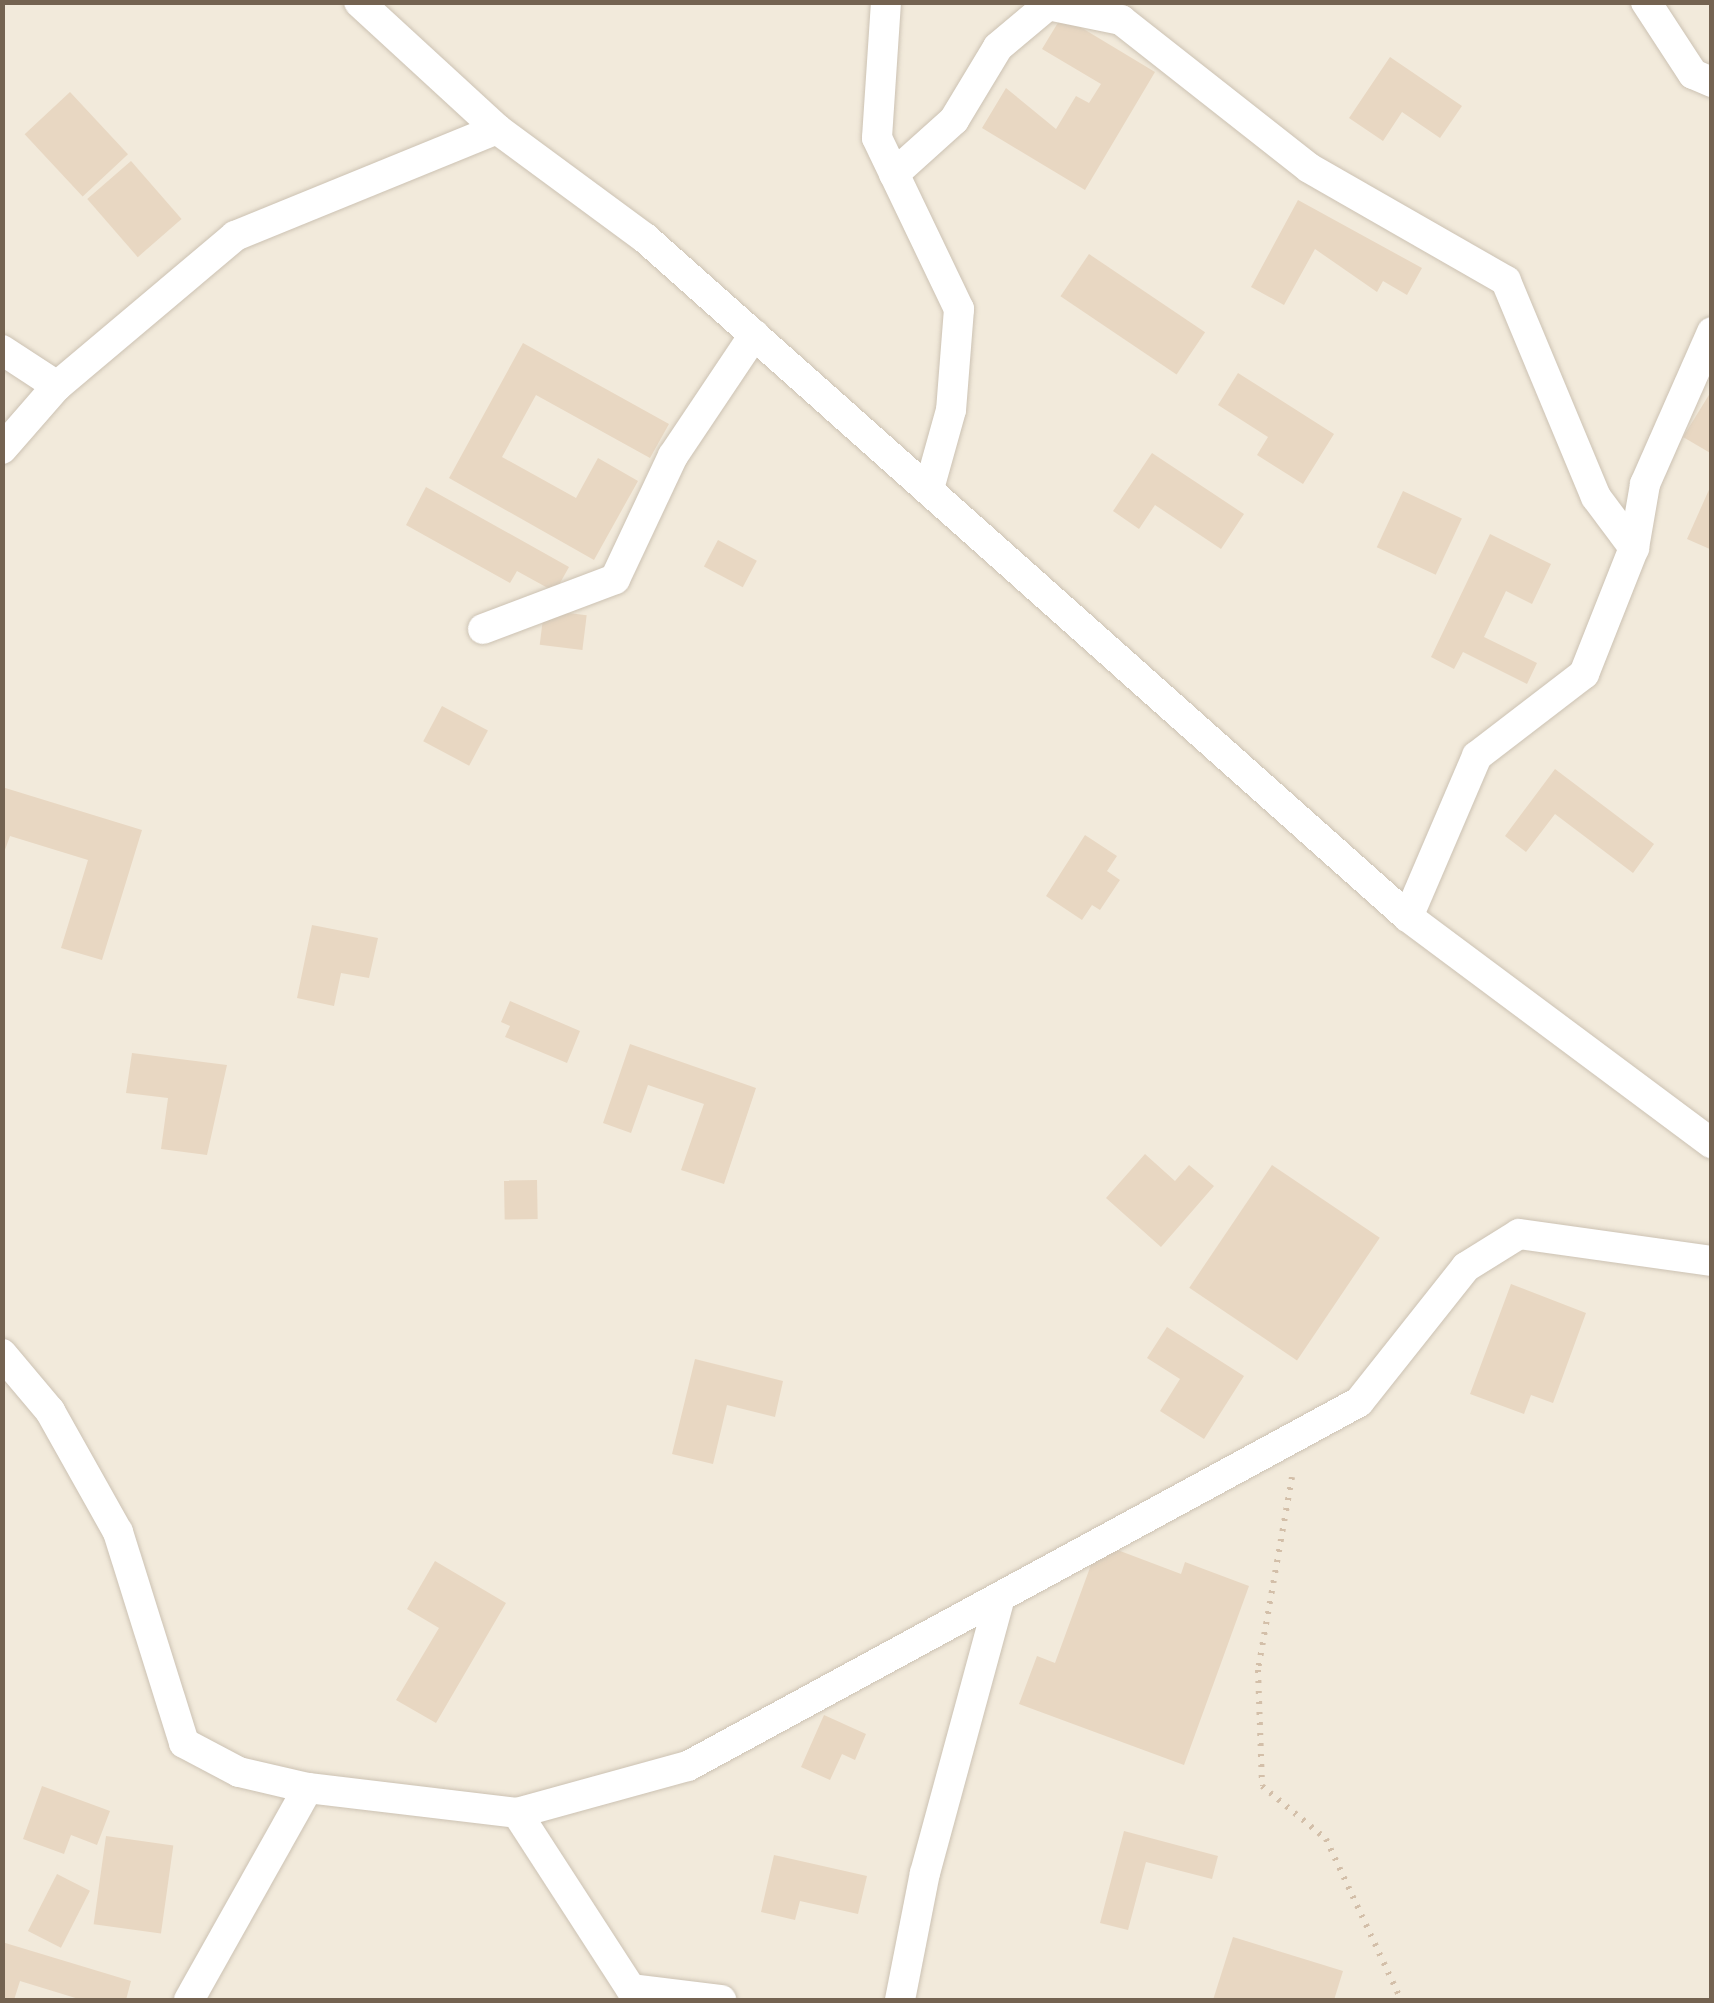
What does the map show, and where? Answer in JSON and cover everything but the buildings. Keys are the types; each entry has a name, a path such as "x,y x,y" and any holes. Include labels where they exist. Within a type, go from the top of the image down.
{"street":[{"path":"358,2 497,129 645,238 1408,917 1712,1144"},
{"path":"886,2 877,138 959,309 951,410 929,488"},
{"path":"1646,2 1694,74 1712,82"},
{"path":"894,174 954,120 998,47 1048,5 1121,20 1309,168 1506,281 1596,497 1634,548"},
{"path":"2,449 57,386 235,236 497,129"},
{"path":"1408,917 1477,756 1584,674 1634,548 1645,484 1712,332"},
{"path":"483,628 615,579 672,456 754,334"},
{"path":"2,350 57,386"},
{"path":"2,1354 50,1412 118,1532 184,1743 239,1772 308,1788 517,1813 688,1766 998,1604 1151,1508 1359,1402 1466,1267 1519,1234 1712,1261"},
{"path":"900,2000 925,1873 998,1604"},
{"path":"189,2000 308,1788"},
{"path":"517,1813 632,1989 721,2000"}],"path":[{"path":"1301,1432 1258,1670 1262,1786 1326,1839 1401,2000"}],"shaded area":[{"path":"3,3 1711,3 1711,2000 3,2000"}]}
